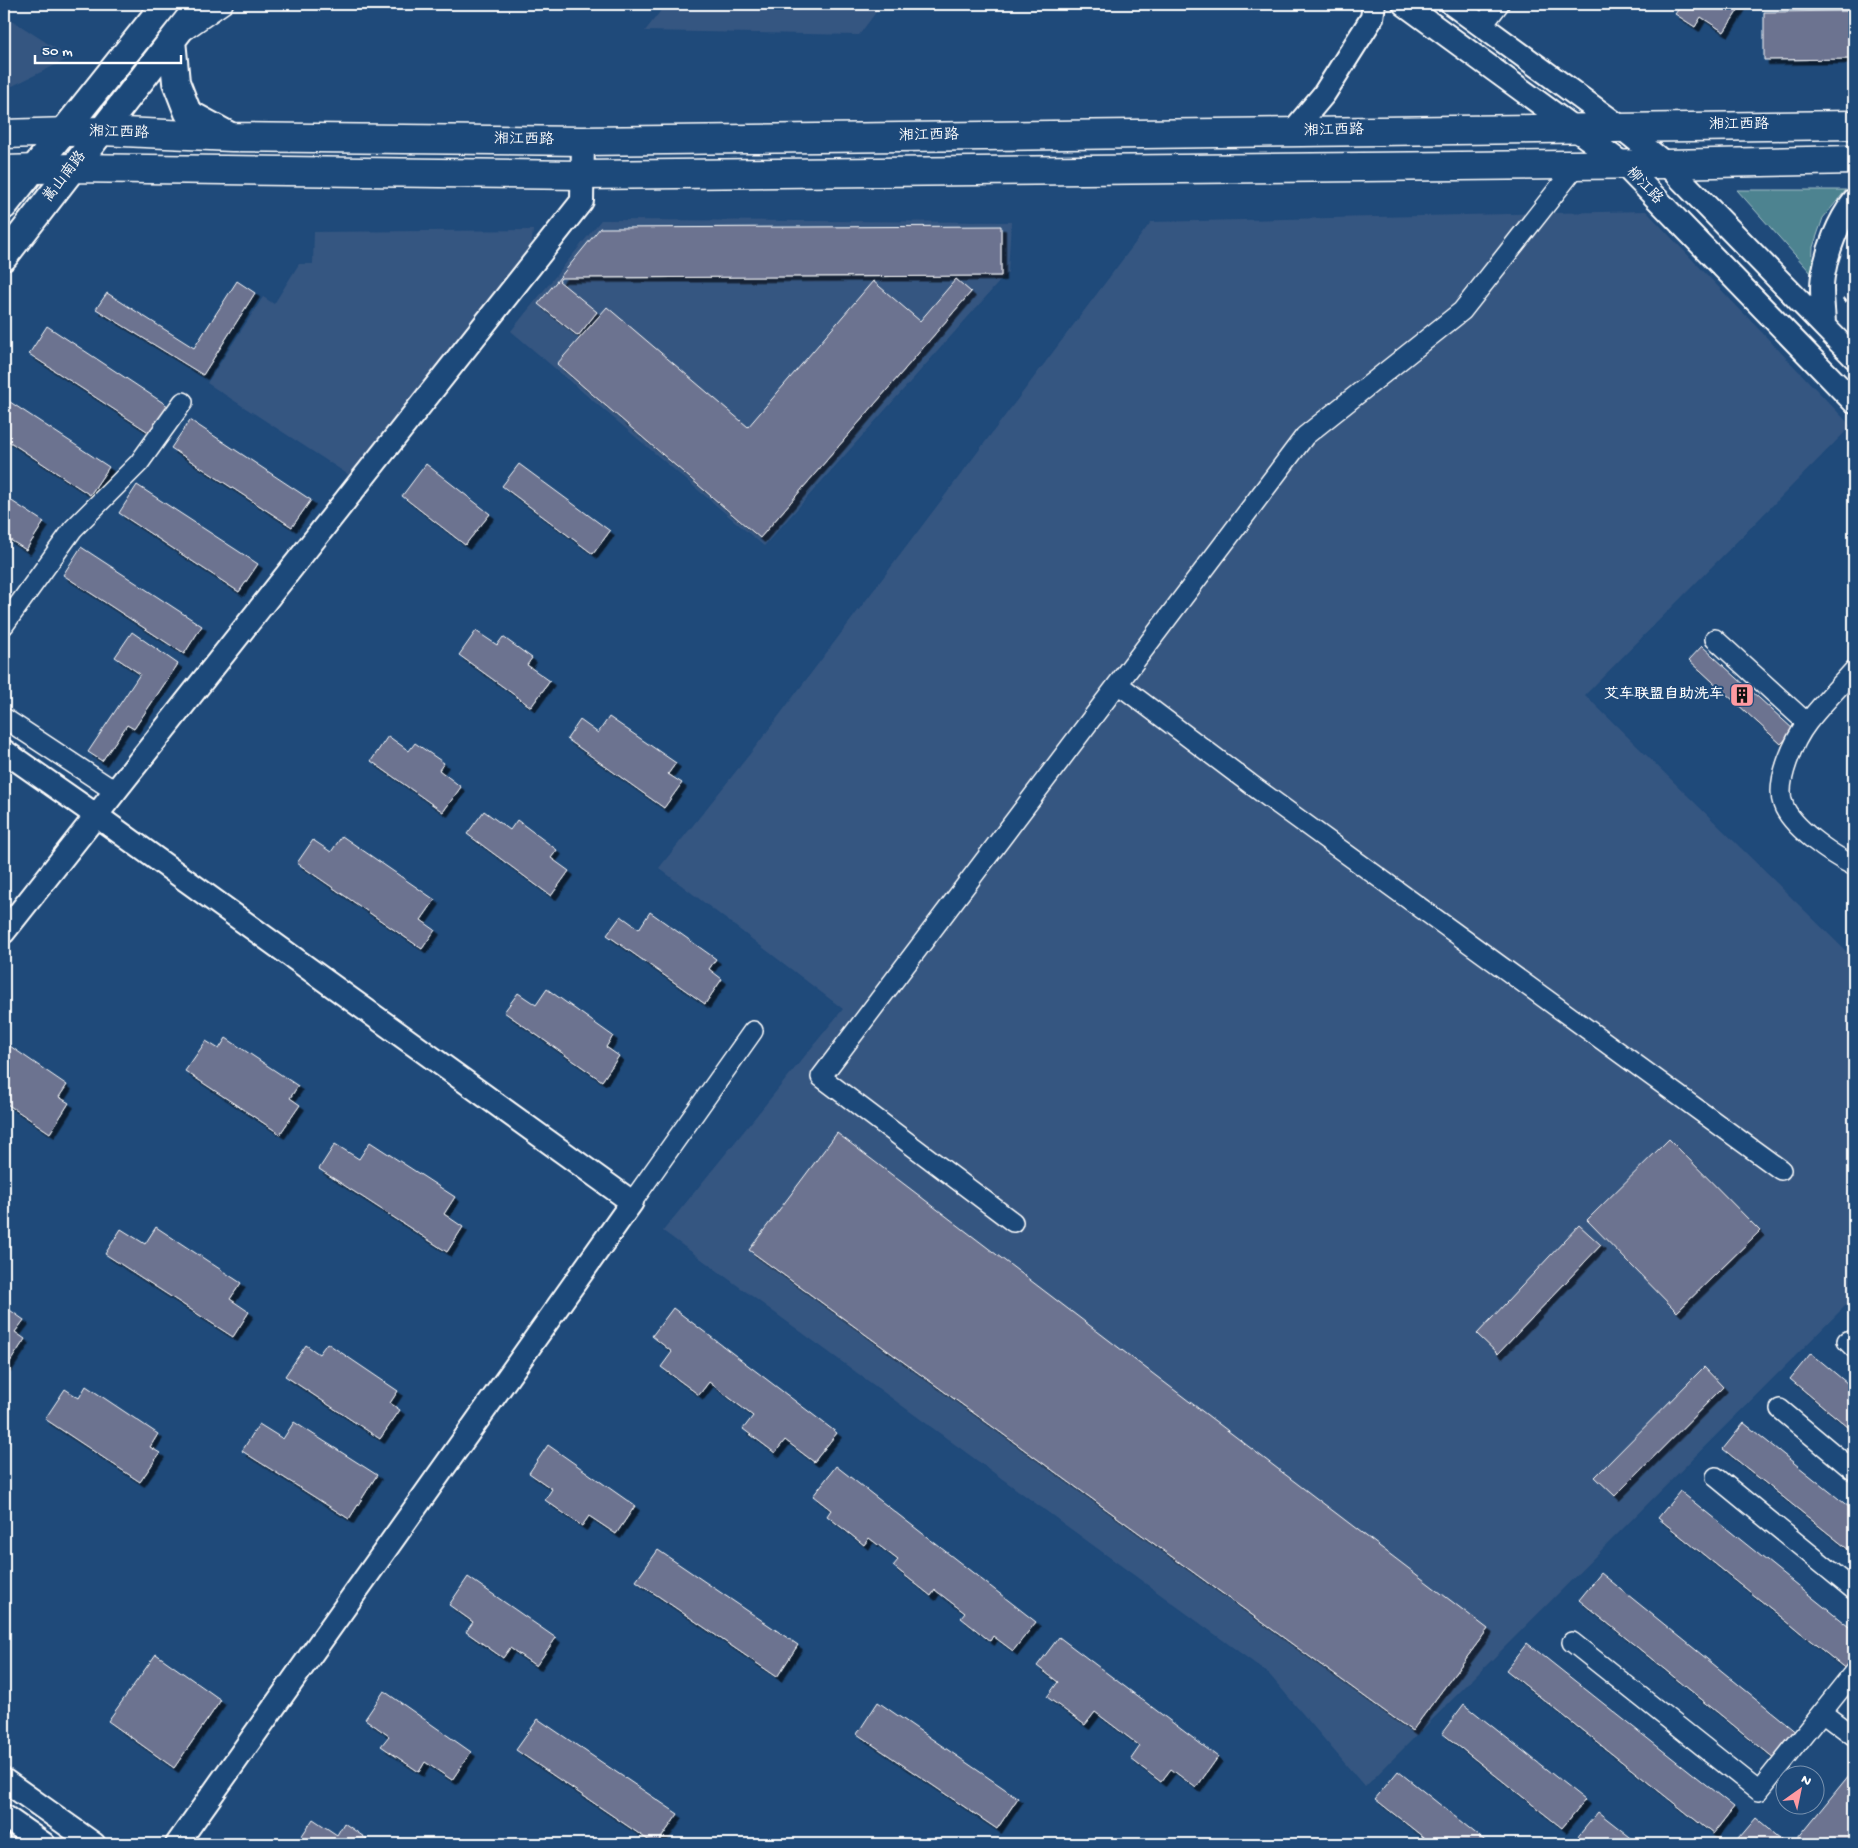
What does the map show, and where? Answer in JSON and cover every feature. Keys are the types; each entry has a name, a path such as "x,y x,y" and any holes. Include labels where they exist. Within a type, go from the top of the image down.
{"main road":[{"name":"嵩山南路","path":"4,206 153,14 165,4"},
{"name":"嵩山南路","path":"4,257 200,4"},
{"path":"172,40 176,82 188,113 232,137"},
{"name":"湘江西路","path":"4,134 101,132 232,137 583,141 1854,124"},
{"path":"4,170 72,168 583,175 1666,164 1854,160"}],"street":[{"path":"172,40 224,4"},
{"path":"1293,131 1324,94 1372,18 1374,4"},
{"name":"柳江路","path":"1404,4 1623,164 1854,402"},
{"name":"柳江路","path":"1452,4 1619,126 1666,164 1854,358"},
{"path":"1482,26 1499,4"},
{"path":"4,932 582,201 583,141"},
{"path":"1013,1222 821,1077 1305,436 1462,312 1577,165"},
{"path":"1824,326 1823,277 1830,251 1844,214 1854,202"},
{"path":"4,625 74,529 140,463 183,402"},
{"path":"1715,639 1807,723"},
{"path":"1854,670 1807,723 1788,759 1780,789 1782,803 1790,818 1808,835 1854,866"},
{"path":"1118,684 1261,792 1781,1170"},
{"path":"4,718 116,792"},
{"path":"4,751 632,1202"},
{"path":"176,1844 753,1031"},
{"path":"1780,1409 1854,1471"},
{"path":"1716,1477 1854,1590"},
{"path":"1572,1642 1759,1791 1822,1712 1848,1691 1854,1672"},
{"path":"1822,1712 1854,1736"},
{"path":"4,1780 94,1844"},
{"path":"4,1816 44,1844"}],"shaded area":[{"path":"666,4 882,4 859,35 645,31"},
{"path":"4,15 70,58 4,90"},
{"path":"1646,211 1851,426 1585,695 1854,959 1854,1297 1365,1787 1268,1673 663,1231 843,1009 659,868 757,745 1151,222"},
{"path":"601,220 1011,222 1008,272 764,546 511,331"},
{"path":"533,230 531,251 349,475 207,383 263,297 274,304 299,264 313,264 314,232"}],"green space":[{"path":"1737,190 1846,190 1823,218 1813,247 1812,274"}],"building":[{"path":"1677,4 1742,4 1724,32 1701,17 1695,27 1675,14 1681,6"},
{"path":"1854,11 1854,59 1764,60 1764,12"},
{"path":"1001,226 1001,276 561,278 559,281 597,312 578,336 538,304 600,228"},
{"path":"956,279 971,292 760,538 557,364 607,307 748,427 873,281 920,321"},
{"path":"237,281 255,293 203,375 96,309 107,293 194,348"},
{"path":"47,326 168,406 150,433 29,354"},
{"path":"4,398 109,467 90,495 4,438"},
{"path":"190,420 311,500 292,527 171,448"},
{"path":"426,464 490,514 465,545 402,496"},
{"path":"519,464 610,531 593,554 502,486"},
{"path":"137,485 258,564 239,592 119,513"},
{"path":"4,496 44,522 26,550 4,536"},
{"path":"81,547 202,626 184,654 63,575"},
{"path":"476,631 497,645 503,637 532,658 527,665 550,681 531,707 459,655"},
{"path":"132,632 178,664 134,729 127,725 102,761 88,752 140,674 115,657"},
{"name":"艾车联盟自助洗车","path":"1702,646 1794,730 1781,744 1689,660"},
{"path":"609,717 676,763 668,774 682,783 664,808 567,739 580,720 598,733"},
{"path":"388,736 409,751 415,743 444,763 439,770 461,787 443,812 371,761"},
{"path":"484,811 510,830 517,820 557,850 551,858 569,871 551,896 467,834"},
{"path":"342,836 435,900 421,920 435,930 422,949 297,863 313,840 331,852"},
{"path":"650,912 716,959 709,969 722,979 705,1004 607,935 621,916 639,929"},
{"path":"547,989 613,1036 606,1047 619,1056 602,1081 504,1012 518,993 536,1005"},
{"path":"226,1038 298,1086 290,1098 300,1105 280,1134 185,1071 206,1041 219,1049"},
{"path":"4,1042 67,1085 59,1097 69,1103 50,1133 4,1102"},
{"path":"837,1133 1488,1629 1412,1731 749,1250"},
{"path":"1669,1139 1760,1231 1677,1312 1587,1220"},
{"path":"370,1142 455,1197 444,1214 463,1227 447,1252 319,1169 335,1144 359,1159"},
{"path":"1579,1225 1601,1245 1498,1354 1477,1334"},
{"path":"156,1227 241,1283 230,1299 249,1312 233,1337 105,1254 121,1229 145,1244"},
{"path":"4,1306 24,1320 15,1332 25,1339 6,1368 4,1367"},
{"path":"673,1308 837,1433 814,1462 785,1440 775,1453 743,1429 753,1416 709,1382 699,1395 661,1367 672,1352 652,1336"},
{"path":"327,1343 398,1391 390,1403 400,1410 380,1439 285,1376 306,1345 319,1354"},
{"path":"1811,1353 1854,1389 1854,1432 1790,1379"},
{"path":"1704,1367 1723,1387 1615,1496 1595,1477"},
{"path":"86,1386 158,1434 150,1447 160,1453 140,1482 45,1419 65,1389 79,1398"},
{"path":"294,1422 377,1475 349,1519 242,1451 259,1424 283,1439"},
{"path":"1744,1423 1854,1511 1854,1554 1723,1449"},
{"path":"548,1445 635,1506 616,1534 589,1516 582,1526 545,1500 552,1489 529,1473"},
{"path":"836,1466 1036,1622 1013,1651 993,1636 990,1641 961,1618 965,1613 935,1590 931,1596 893,1566 898,1560 869,1538 864,1545 827,1516 831,1510 813,1496"},
{"path":"1680,1491 1854,1631 1854,1661 1847,1670 1658,1518"},
{"path":"658,1550 798,1645 777,1677 636,1581"},
{"path":"1601,1573 1797,1732 1775,1759 1579,1600"},
{"path":"468,1577 556,1638 536,1666 510,1648 503,1658 466,1632 473,1622 449,1605"},
{"path":"1059,1637 1218,1757 1196,1788 1171,1769 1161,1782 1131,1759 1140,1746 1095,1712 1085,1725 1047,1697 1058,1682 1037,1666"},
{"path":"1527,1643 1734,1807 1713,1834 1506,1670"},
{"path":"156,1654 221,1700 174,1768 108,1721"},
{"path":"384,1691 471,1752 452,1780 425,1762 419,1772 381,1746 389,1736 365,1719"},
{"path":"878,1702 1018,1798 997,1829 857,1734"},
{"path":"1464,1704 1585,1800 1562,1828 1442,1733"},
{"path":"538,1719 678,1814 657,1844 654,1844 516,1750"},
{"path":"1854,1769 1854,1842 1852,1844 1793,1844 1816,1816 1826,1816 1826,1803"},
{"path":"1398,1771 1489,1844 1432,1844 1375,1799"},
{"path":"1598,1812 1639,1844 1583,1844 1576,1839"},
{"path":"1756,1818 1787,1844 1734,1844"},
{"path":"313,1819 337,1835 344,1823 367,1839 364,1844 297,1843"}],"place":[{"name":"艾车联盟自助洗车","path":"1742,695"}]}
